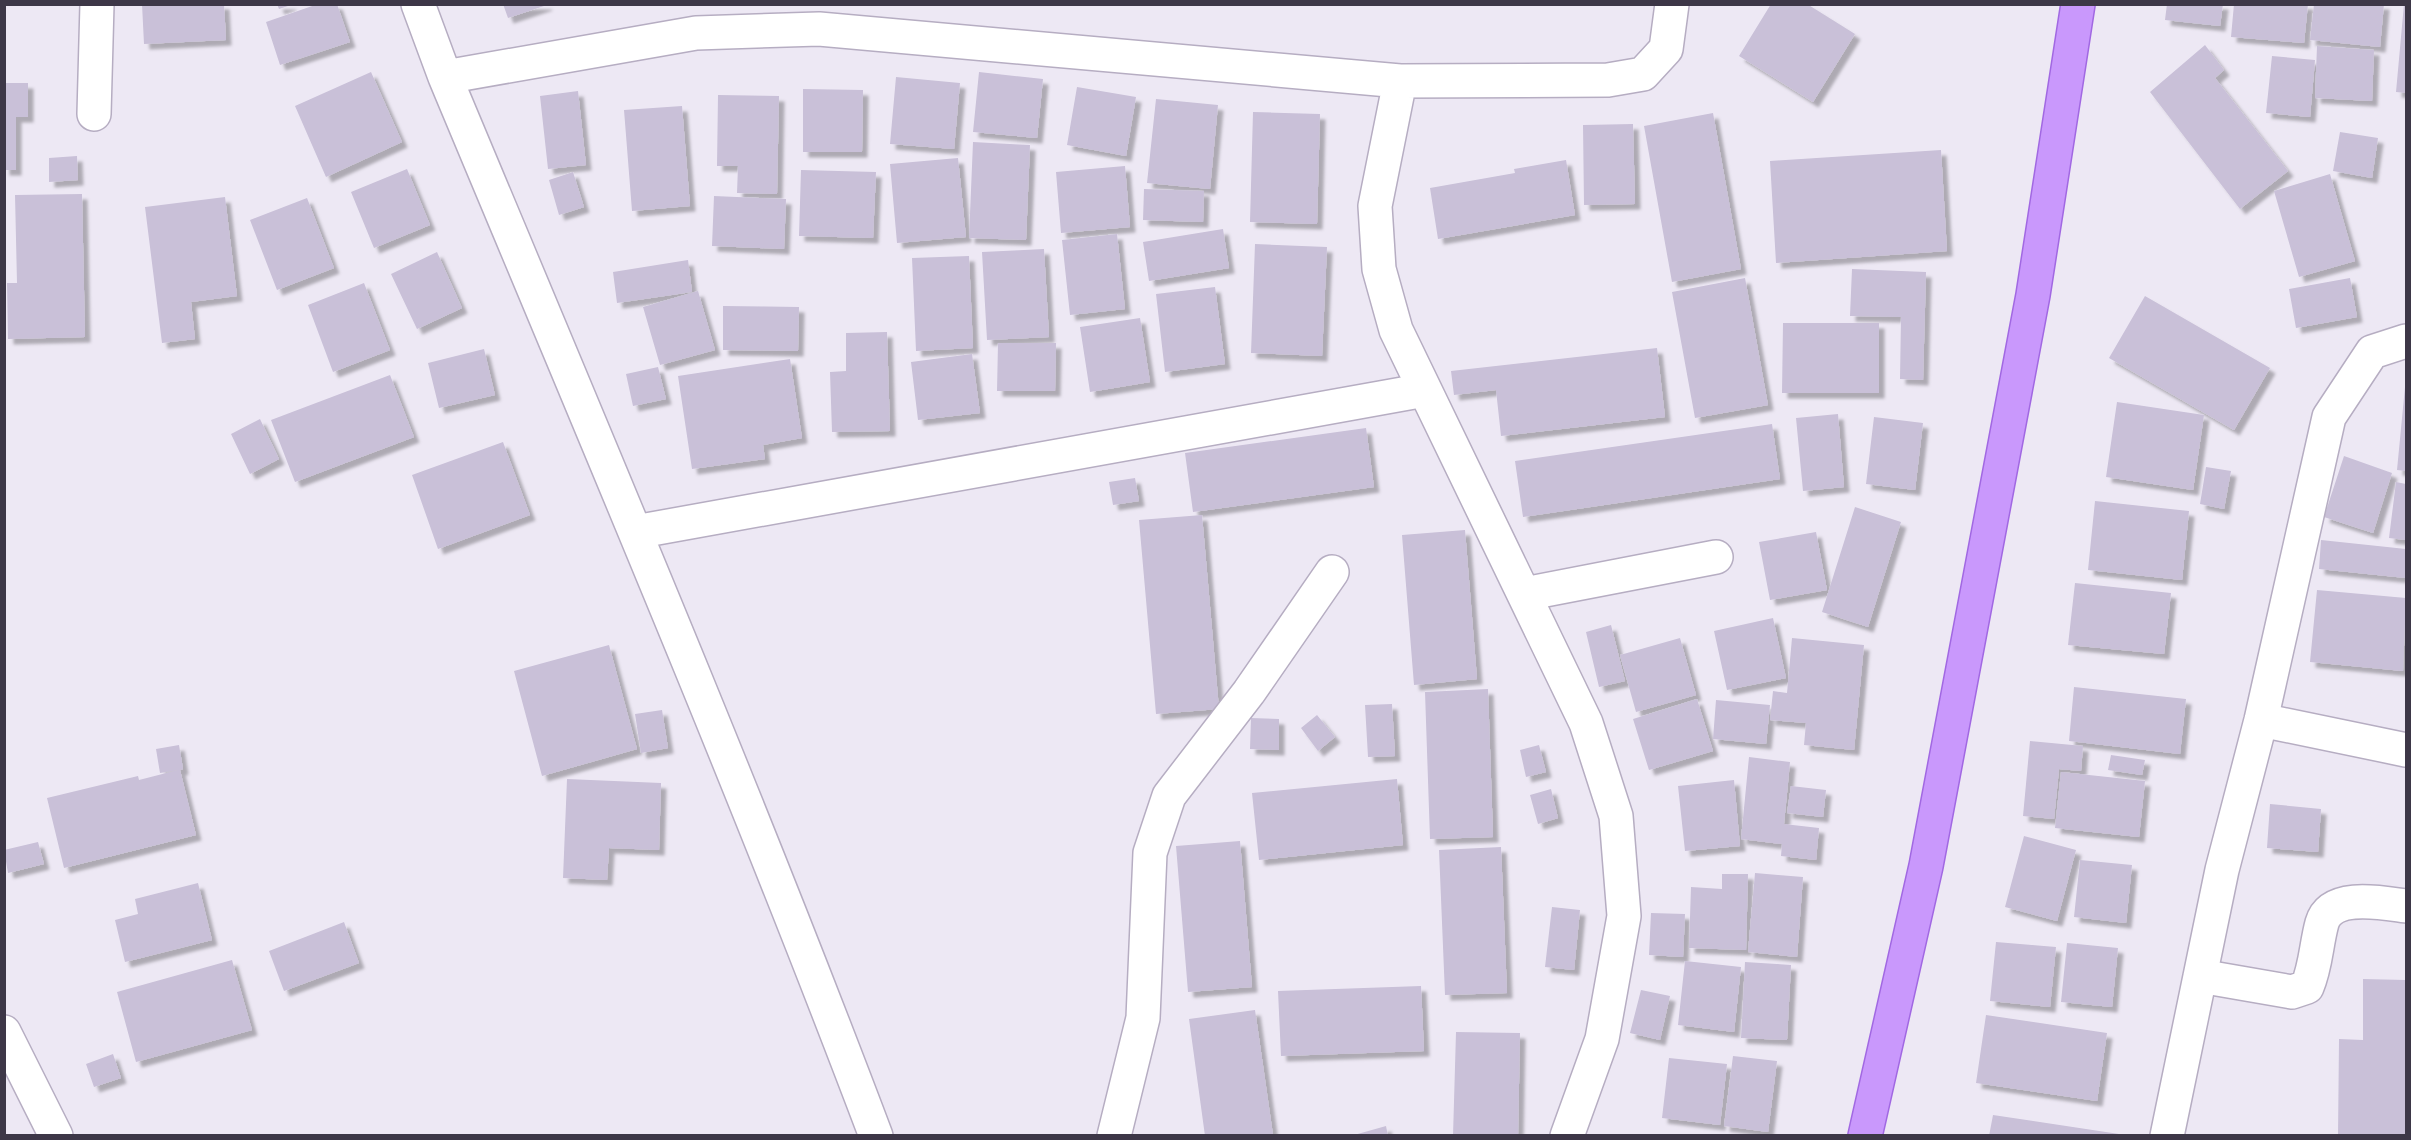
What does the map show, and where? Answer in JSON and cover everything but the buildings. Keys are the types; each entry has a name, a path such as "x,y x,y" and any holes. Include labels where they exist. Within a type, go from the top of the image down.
{"main road":[{"path":"1864,1136 1930,843 2033,295 2078,4"}],"street":[{"path":"94,114 97,4"},
{"path":"418,4 445,78 635,532 815,974 876,1136"},
{"path":"445,78 696,33 815,16 1400,81 1608,80 1643,74 1666,49 1671,4"},
{"path":"1400,81 1375,206 1379,269 1396,330 1586,723 1616,816 1624,916 1602,1039 1566,1136"},
{"path":"2167,1136 2222,870 2261,720 2329,417 2372,352 2406,340"},
{"path":"635,532 1425,390"},
{"path":"1524,594 1716,557"},
{"path":"1114,1136 1143,1018 1150,853 1169,796 1249,692 1332,572"},
{"path":"2261,720 2406,750"},
{"path":"2200,976 2292,992 2299,990 2307,987 2313,973 2322,920 2340,903 2376,902 2406,906"},
{"path":"4,1032 56,1136"}]}
